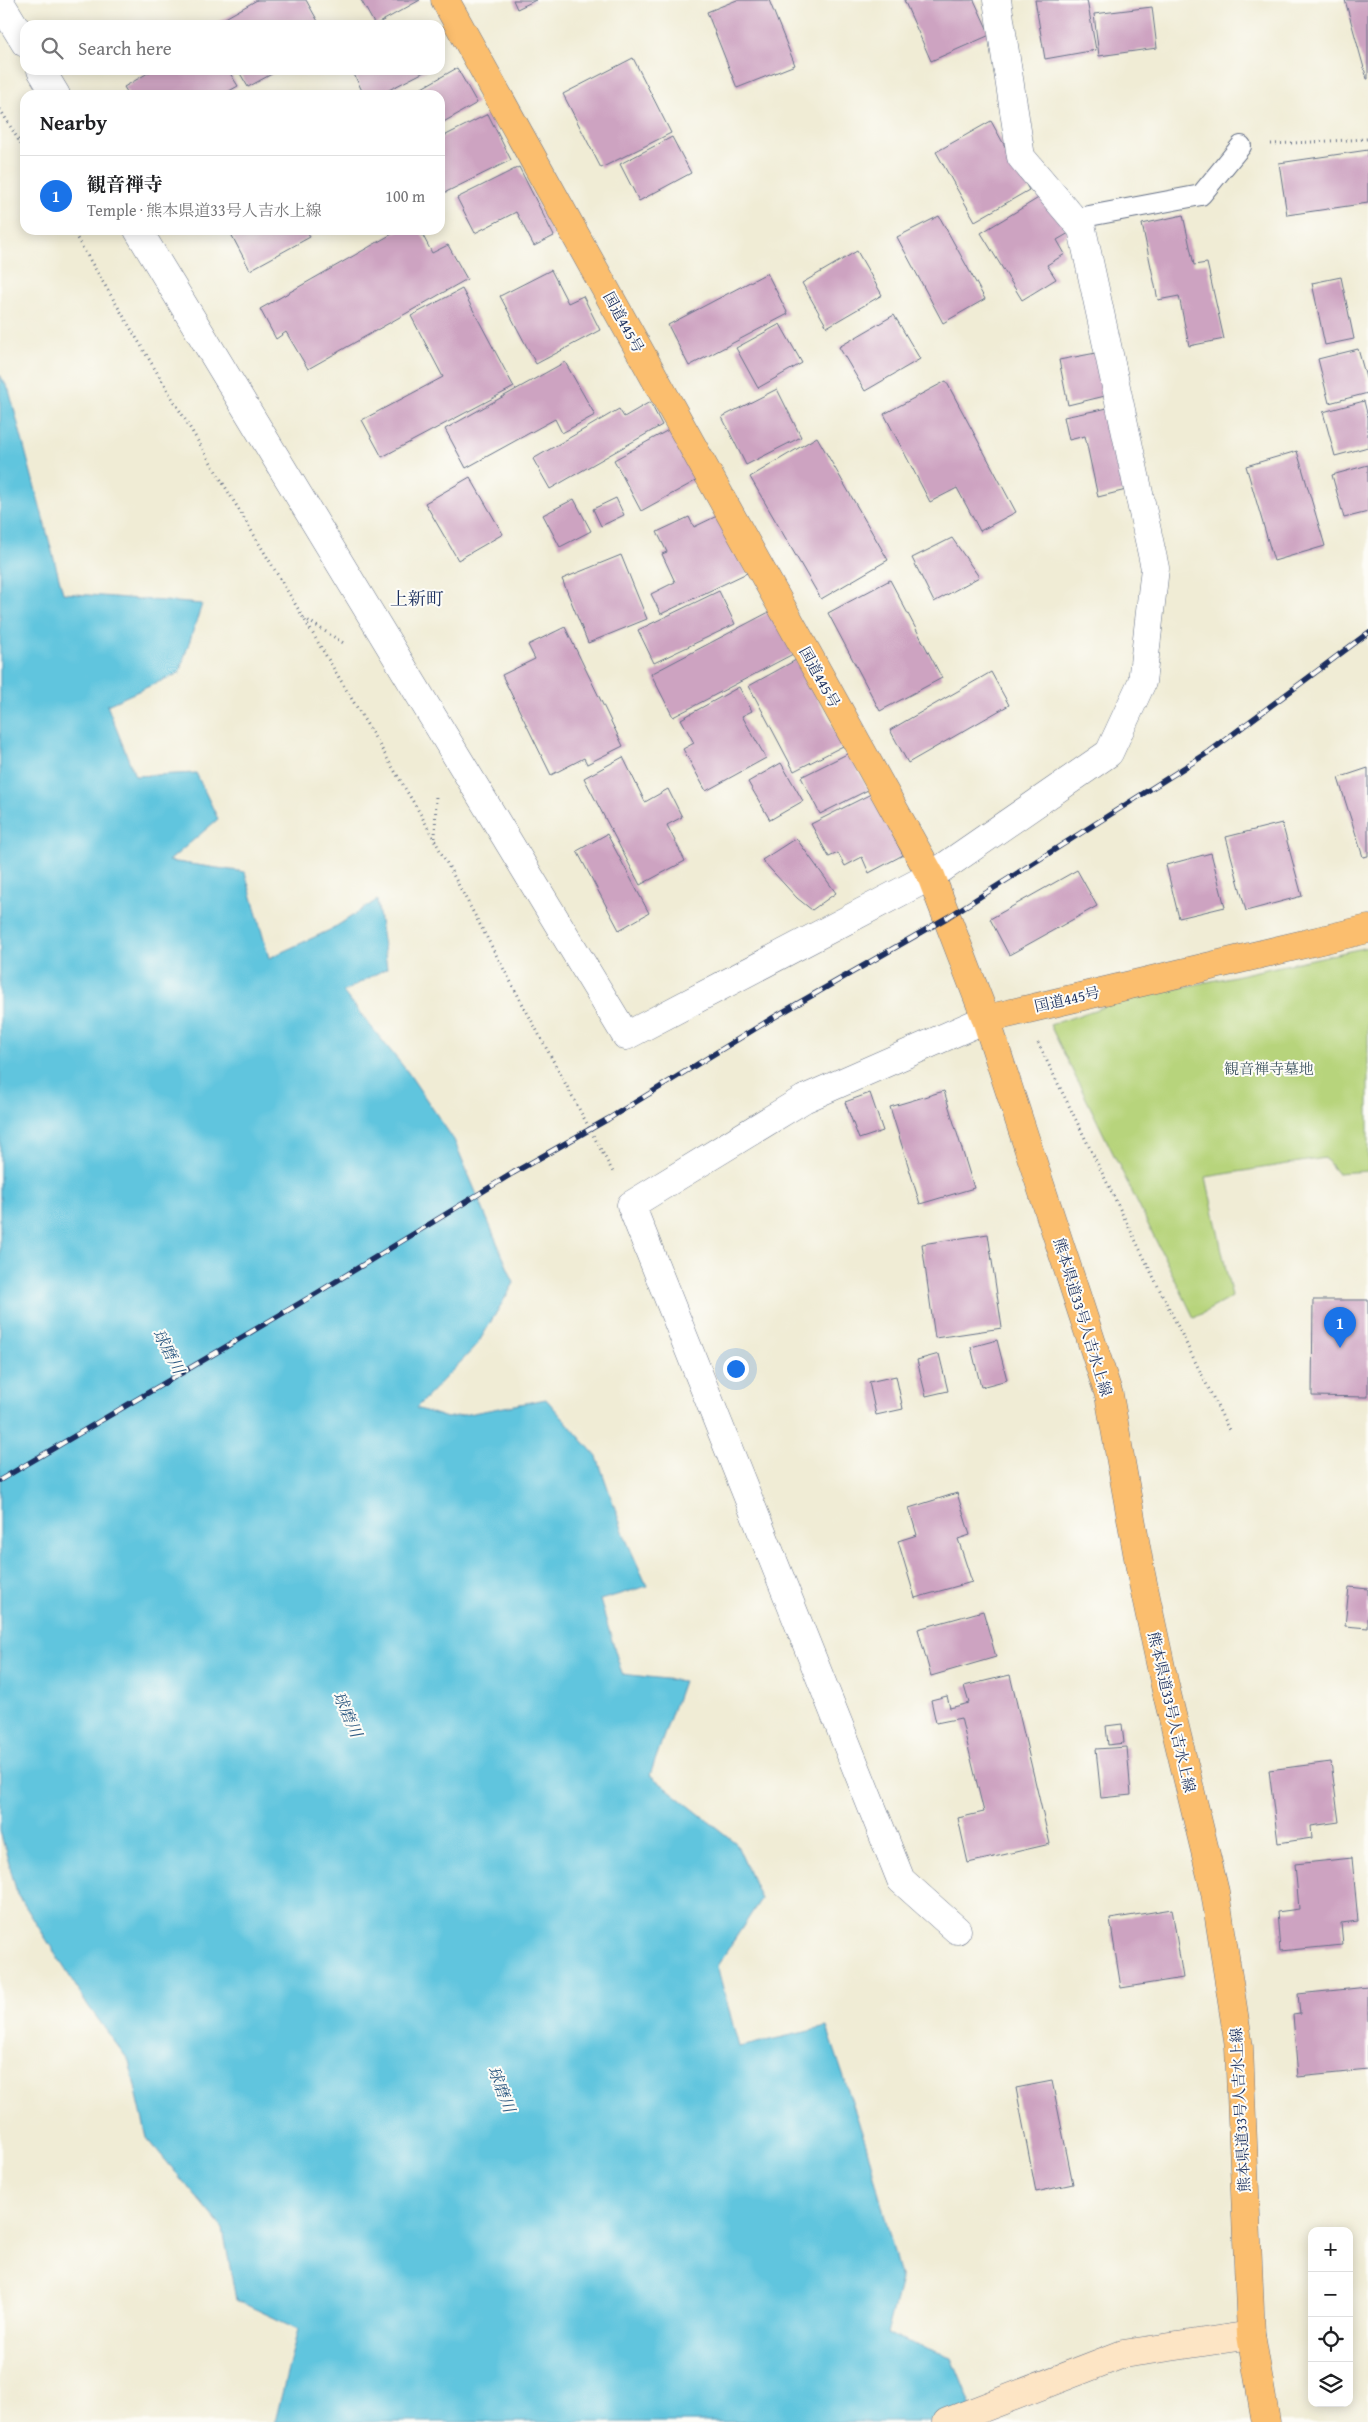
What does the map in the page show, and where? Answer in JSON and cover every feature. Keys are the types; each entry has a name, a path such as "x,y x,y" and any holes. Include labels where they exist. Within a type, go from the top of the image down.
{"main road":[{"name":"国道445号","path":"445,0 931,876 986,1019 1368,929"},
{"name":"熊本県道33号人吉水上線","path":"986,1019 1108,1395 1165,1686 1214,1892 1239,2048 1251,2335 1266,2422"},
{"path":"947,2422 1123,2354 1251,2335"}],"street":[{"path":"141,235 626,1036 931,876 1109,753 1142,682 1155,568 1082,229 1021,157 997,0"},
{"path":"0,2 20,36"},
{"path":"44,75 53,90"},
{"path":"957,1930 901,1880 631,1205 804,1099 986,1019"}],"lane":[{"path":"1073,219 1201,195 1241,146"}],"path":[{"path":"0,109 20,143"},
{"path":"1241,146 1368,139"},
{"path":"75,235 422,815 631,1205"},
{"path":"1020,1010 1230,1432"}],"green space":[{"name":"観音禅寺墓地","path":"1368,947 1368,1171 1337,1173 1325,1158 1206,1177 1232,1297 1194,1318 1050,1025 1124,1000"}],"water":[{"name":"球磨川","path":"0,375 9,390 63,593 202,604 179,673 107,705 135,776 196,773 218,819 169,861 245,872 269,958 332,929 377,900 387,968 343,992 407,1071 454,1140 514,1283 477,1345 416,1408 447,1418 546,1399 597,1457 625,1537 647,1586 600,1600 622,1674 683,1681 650,1775 736,1843 761,1899 717,1966 739,2047 827,2027 866,2144 901,2280 887,2334 952,2358 978,2422 275,2422 298,2329 236,2300 223,2229 147,2138 129,2061 89,2007 17,1893 0,1831"}],"building":[{"path":"257,0 306,0 317,20 222,20"},
{"path":"361,0 420,0 384,20 372,20"},
{"path":"513,0 536,0 517,9"},
{"path":"737,0 769,0 795,65 737,88 707,12"},
{"path":"904,0 974,0 990,35 931,61"},
{"path":"1035,0 1087,0 1096,50 1045,59"},
{"path":"1345,0 1368,0 1368,79 1367,79"},
{"path":"1152,7 1157,48 1099,56 1094,14"},
{"path":"633,58 671,133 601,168 563,94"},
{"path":"457,68 477,103 445,121 445,90 420,89"},
{"path":"144,75 231,75 238,86 231,90 126,90 124,87"},
{"path":"241,75 270,75 248,87"},
{"path":"354,75 418,75 389,90 362,90"},
{"path":"488,114 511,160 445,193 445,136"},
{"path":"991,121 1029,190 975,221 936,152"},
{"path":"672,137 691,173 639,201 620,164"},
{"path":"1368,150 1368,203 1287,215 1279,163"},
{"path":"519,167 554,236 534,246 516,212 475,233 457,198"},
{"path":"1045,194 1069,233 1057,240 1065,254 1047,265 1056,279 1022,300 981,233"},
{"path":"1183,215 1194,265 1207,263 1224,339 1189,346 1179,296 1158,300 1142,224"},
{"path":"939,216 985,299 943,323 897,237"},
{"path":"232,235 309,235 310,237 250,270"},
{"path":"390,235 423,235 432,253 448,245 467,279 308,369 286,332 276,339 260,309"},
{"path":"857,251 882,295 827,327 802,283"},
{"path":"551,270 568,303 583,296 600,330 536,364 500,296"},
{"path":"767,273 788,314 689,366 668,325"},
{"path":"1341,277 1354,339 1325,345 1312,283"},
{"path":"462,289 514,387 382,457 362,420 443,377 411,316"},
{"path":"894,315 920,359 865,391 839,347"},
{"path":"780,324 802,363 758,388 736,348"},
{"path":"1358,349 1368,385 1368,393 1329,403 1318,359"},
{"path":"1096,353 1105,396 1068,405 1059,360"},
{"path":"565,362 595,415 562,433 555,419 466,468 445,429"},
{"path":"946,381 1016,512 980,531 957,488 930,502 884,414"},
{"path":"777,389 801,437 746,465 722,417"},
{"path":"1364,401 1368,417 1368,447 1335,456 1323,412"},
{"path":"650,402 662,425 550,489 533,459 619,409 624,417"},
{"path":"1108,408 1126,490 1098,497 1085,436 1069,440 1064,417"},
{"path":"672,428 699,479 641,511 614,460"},
{"path":"817,437 888,560 821,599 750,477"},
{"path":"1297,451 1325,546 1274,561 1246,466"},
{"path":"1368,465 1368,512 1344,518 1332,475"},
{"path":"470,477 503,534 458,560 425,503"},
{"path":"616,498 624,515 601,526 593,509"},
{"path":"574,499 591,531 560,547 543,515"},
{"path":"719,515 747,573 661,614 651,594 675,582 662,554 667,552 657,532 689,517 694,527"},
{"path":"952,538 979,577 934,602 912,558"},
{"path":"621,555 647,619 588,643 562,579"},
{"path":"890,580 942,678 880,711 828,613"},
{"path":"719,591 735,624 654,663 638,630"},
{"path":"771,611 793,654 673,717 651,674"},
{"path":"565,627 623,746 587,764 584,758 551,775 502,675 535,659 528,645"},
{"path":"796,660 843,746 794,771 749,686"},
{"path":"991,672 1009,705 908,763 890,730"},
{"path":"739,687 752,711 742,716 766,758 706,791 683,749 694,743 681,719"},
{"path":"849,753 868,790 820,814 801,777"},
{"path":"623,757 645,802 668,789 682,817 667,825 685,861 640,885 584,778"},
{"path":"781,763 803,801 770,820 748,782"},
{"path":"1368,768 1368,856 1363,857 1338,778"},
{"path":"871,794 903,855 869,873 862,857 845,866 838,853 829,857 811,824"},
{"path":"1282,823 1302,896 1246,911 1226,837"},
{"path":"607,834 649,913 619,930 577,851"},
{"path":"796,838 836,893 812,910 797,898 762,860"},
{"path":"1211,853 1225,907 1179,918 1166,865"},
{"path":"1077,870 1097,906 1009,955 990,919"},
{"path":"944,1091 974,1188 920,1204 890,1107"},
{"path":"870,1093 883,1131 859,1139 845,1102"},
{"path":"988,1234 1002,1328 935,1338 922,1244"},
{"path":"1313,1300 1368,1300 1368,1397 1312,1396"},
{"path":"997,1340 1007,1380 981,1387 971,1347"},
{"path":"939,1354 948,1391 926,1396 917,1360"},
{"path":"896,1376 903,1409 876,1415 869,1382"},
{"path":"957,1493 970,1535 958,1539 972,1582 915,1598 898,1541 917,1535 909,1508"},
{"path":"1349,1587 1368,1589 1368,1628 1345,1626"},
{"path":"983,1611 996,1657 931,1676 918,1629"},
{"path":"1010,1675 1050,1844 968,1863 958,1818 984,1812 961,1718 936,1723 931,1700 947,1696 950,1708 969,1703 964,1686"},
{"path":"1122,1724 1124,1743 1108,1745 1106,1726"},
{"path":"1127,1747 1131,1795 1101,1798 1096,1749"},
{"path":"1331,1762 1339,1822 1311,1826 1312,1838 1278,1843 1269,1770"},
{"path":"1352,1858 1358,1921 1341,1923 1343,1945 1280,1951 1277,1912 1299,1909 1295,1864"},
{"path":"1172,1909 1183,1978 1121,1988 1110,1919"},
{"path":"1368,1987 1368,2070 1298,2077 1293,2015 1300,2014 1298,1994"},
{"path":"1052,2081 1073,2184 1036,2192 1016,2088"}],"railway":[{"path":"0,1480 317,1293 771,1019 948,917 1209,752 1368,633"}],"place":[{"name":"観音禅寺","path":"1340,1348"}],"district":[{"name":"上新町","path":"417,598"}]}
